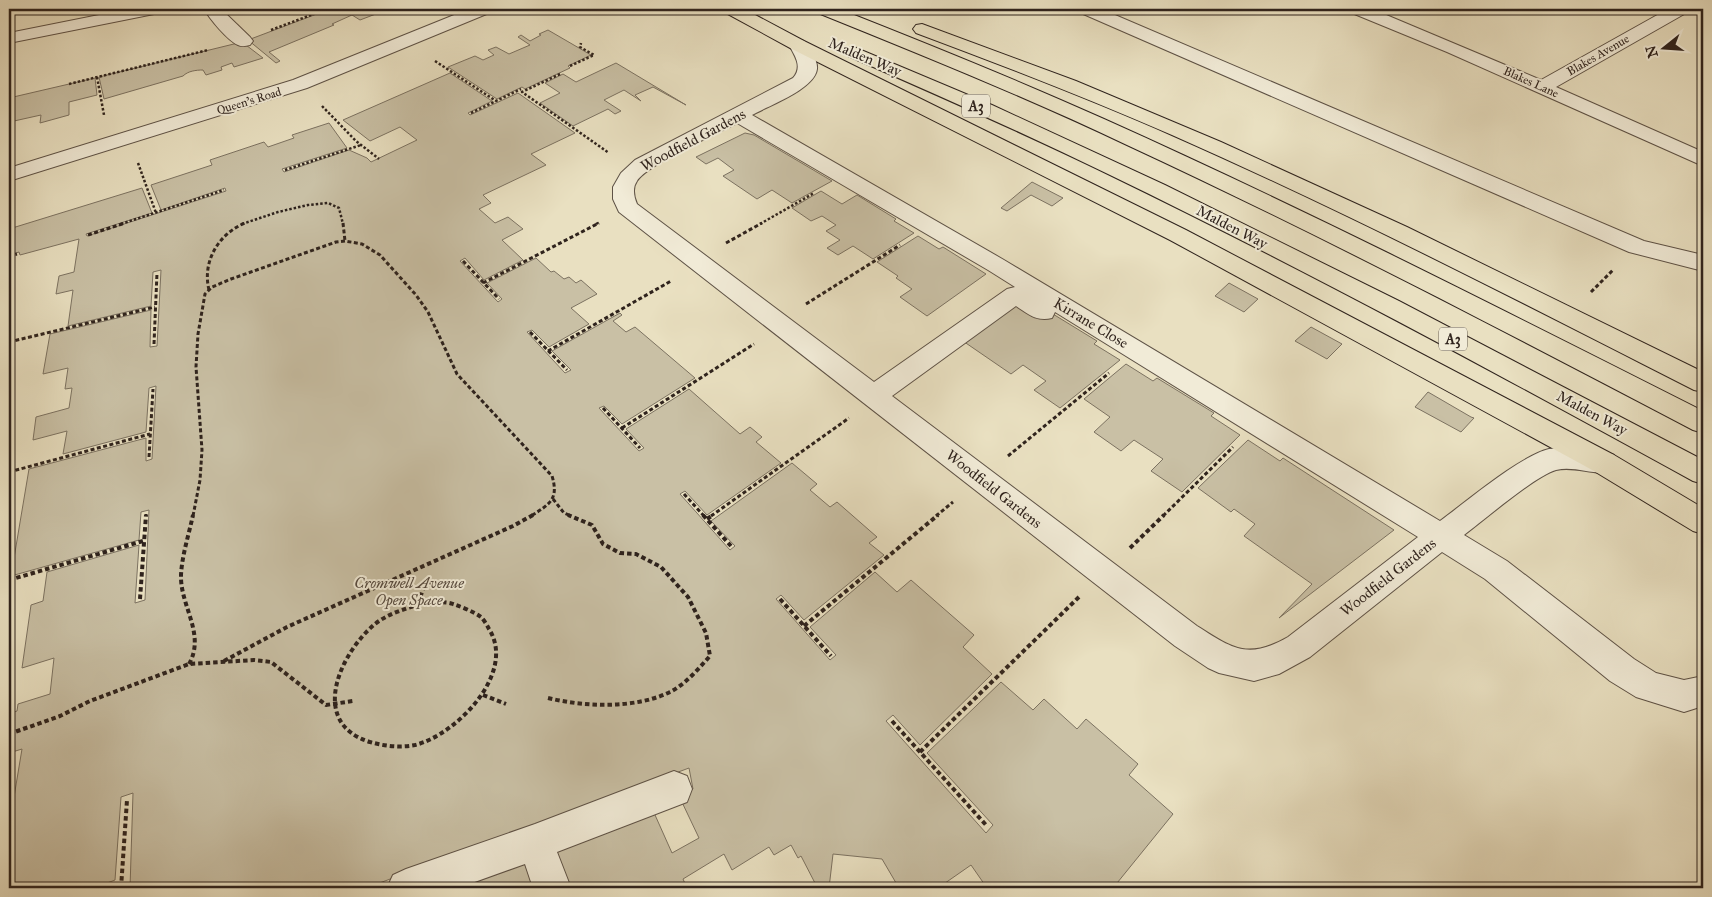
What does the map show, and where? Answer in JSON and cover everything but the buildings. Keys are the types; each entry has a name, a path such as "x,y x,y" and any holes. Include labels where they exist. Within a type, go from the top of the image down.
{"highway":[{"path":"732,9 798,46 873,81 1178,235 1604,463 1703,522"},
{"name":"Malden Way","path":"748,9 924,82 1191,206 1448,336 1703,473"},
{"name":"Malden Way","path":"824,9 965,67 1131,139 1234,187 1472,303 1703,423"},
{"path":"864,9 998,57 1212,145 1504,283 1703,383"}],"street":[{"path":"9,38 154,9"},
{"path":"212,9 244,41"},
{"name":"Queen's Road","path":"9,175 300,84 482,9"},
{"path":"1087,9 1637,247 1703,263"},
{"name":"Blakes Lane","path":"1358,9 1543,87 1703,160"},
{"name":"Blakes Avenue","path":"1543,87 1680,9"},
{"name":"Woodfield Gardens","path":"798,46 807,61 808,75 800,82 642,164 634,171 622,189 622,197 628,208 1186,636 1219,658 1254,666 1280,659 1299,647 1441,536 1524,475 1550,460 1570,458 1604,463"},
{"name":"Kirrane Close","path":"738,115 996,265 1496,570 1622,670 1648,686 1684,696 1703,691"},
{"path":"875,397 1015,295 1044,314"},
{"path":"406,888 535,842 674,789"},
{"path":"535,842 552,888"}],"path":[{"path":"69,84 244,41 327,9"},
{"path":"405,41 496,101"},
{"path":"570,66 594,55 580,47 582,43"},
{"path":"560,74 522,92 634,171"},
{"path":"97,76 101,106 121,141 156,213"},
{"path":"300,84 361,144 379,159"},
{"path":"471,113 521,89"},
{"path":"285,170 361,144"},
{"path":"88,235 224,190"},
{"path":"548,351 815,193"},
{"path":"209,290 206,282 207,263 218,245 234,228 261,217 302,206 328,203 338,208 343,221 345,241"},
{"path":"483,283 628,208"},
{"path":"188,664 193,657 196,646 195,631 182,596 181,574 200,480 202,450 196,367 202,302 205,294 231,279 345,241 362,244 380,255 416,295 428,312 457,374 552,476 556,491 544,508 514,526 287,627 224,661"},
{"path":"622,428 901,244"},
{"path":"1585,299 1637,247"},
{"path":"9,256 17,254"},
{"path":"463,261 499,299"},
{"path":"154,344 157,273"},
{"path":"9,342 155,307"},
{"path":"530,332 567,370"},
{"path":"804,626 1116,366"},
{"path":"149,457 152,389"},
{"path":"707,520 875,397"},
{"path":"602,408 640,448"},
{"path":"9,472 150,434"},
{"path":"920,752 1238,442"},
{"path":"684,494 731,546"},
{"path":"548,698 560,702 602,704 651,700 670,692 696,672 710,656 706,633 688,597 661,567 636,554 620,553 603,544 592,525 564,513 552,499"},
{"path":"140,599 146,514"},
{"path":"9,580 143,541"},
{"path":"423,567 424,572"},
{"path":"418,605 423,589"},
{"path":"780,599 831,656"},
{"path":"427,602 452,603 474,611 489,626 496,645 495,668 483,695 470,712 447,730 420,743 393,747 369,743 350,732 337,715 334,692 340,667 354,643 376,623 401,609 427,602"},
{"path":"9,734 60,716 90,701 188,664 254,660 271,662 326,705 353,701"},
{"path":"483,695 506,704"},
{"path":"892,721 986,825"},
{"path":"110,888 121,886 127,800"}],"green space":[{"path":"330,9 375,9 381,12 360,20 352,15 332,24 334,25 269,52 280,61 276,63 248,40"},
{"path":"548,30 591,55 568,66 570,68 525,89 522,87 497,99 448,67 475,56 483,60 494,55 488,50 496,47 509,54 530,45 518,37 521,35 530,41"},
{"path":"242,42 263,58 234,67 232,63 221,67 222,70 206,75 203,70 192,71 183,76 104,99 99,77"},
{"path":"616,63 686,105 653,87 635,95 641,101 624,90 604,100 621,111 615,114 608,109 573,126 540,103 560,93 545,83 563,74 576,82"},
{"name":"Cromwell Avenue Open Space","path":"450,73 492,101 468,113 470,115 518,93 575,133 531,154 546,165 483,195 491,203 479,209 495,223 508,217 523,229 502,240 523,260 484,280 465,258 460,261 498,302 502,299 487,283 536,258 551,272 554,271 564,279 569,277 576,283 581,280 597,294 571,308 589,324 549,347 532,330 527,332 565,373 571,370 552,351 620,313 622,315 613,321 626,332 635,327 695,378 622,424 604,406 599,408 639,451 644,448 626,429 689,389 740,434 750,427 762,437 756,442 781,463 707,515 685,491 680,494 730,550 735,546 711,521 792,463 817,484 810,490 830,507 837,502 877,537 869,543 884,555 804,620 781,595 776,599 830,660 836,655 810,627 875,572 897,592 911,580 974,635 963,647 992,674 920,745 893,715 886,721 986,833 993,825 927,753 1001,682 1033,710 1044,699 1077,729 1086,719 1138,764 1129,775 1173,814 1113,888 987,888 971,865 938,888 899,888 882,859 833,854 829,888 810,888 816,885 801,856 798,858 791,845 774,855 769,847 732,870 724,854 683,879 687,888 566,888 551,845 651,806 672,853 699,838 680,798 693,789 689,768 366,888 130,888 133,793 121,797 115,880 94,888 9,888 9,799 14,797 22,749 9,753 9,714 17,711 18,704 50,694 54,658 22,668 31,605 43,601 47,572 139,545 135,603 145,600 149,510 141,512 139,540 11,576 29,469 146,438 146,461 152,459 156,386 149,388 146,432 63,454 67,431 33,440 36,417 69,408 72,388 65,389 68,368 43,374 50,334 151,310 150,347 157,346 161,270 153,272 151,306 68,326 73,290 56,294 59,276 74,272 79,239 20,255 19,252 9,255 9,229 142,188 152,213 86,234 87,236 226,191 225,188 161,210 151,185 212,165 210,160 264,142 268,147 294,138 292,135 329,123 347,148 282,169 284,172 349,150 367,158 371,162 417,140 400,127 370,141 343,120"},
{"path":"95,78 97,95 69,102 69,115 40,123 41,115 14,121 13,130 10,131 9,98"},
{"path":"745,133 754,135 832,181 792,203 772,190 757,199 723,176 734,170 718,158 706,164 696,157"},
{"path":"1032,182 1063,198 1052,206 1031,195 1007,211 1001,208"},
{"path":"821,191 842,204 857,195 896,219 894,221 914,233 873,259 853,246 838,255 827,248 840,240 826,231 836,225 822,216 811,221 792,208"},
{"path":"918,236 939,249 943,247 986,274 927,316 900,297 912,289 896,278 898,276 877,262"},
{"path":"1229,283 1258,299 1244,312 1215,296"},
{"path":"1012,301 1048,311 1097,341 1094,344 1120,360 1060,408 1034,390 1046,381 1023,365 1011,374 960,339"},
{"path":"1311,327 1342,344 1327,359 1295,341"},
{"path":"1126,364 1153,381 1157,378 1214,413 1211,416 1240,435 1182,492 1151,471 1163,459 1134,440 1121,451 1094,432 1110,417 1084,399"},
{"path":"1428,392 1474,418 1461,432 1415,407"},
{"path":"1248,440 1280,461 1283,458 1394,530 1279,618 1312,584 1244,536 1255,524 1234,509 1231,512 1198,488"},
{"path":"529,853 542,888 464,888 460,875"}]}
